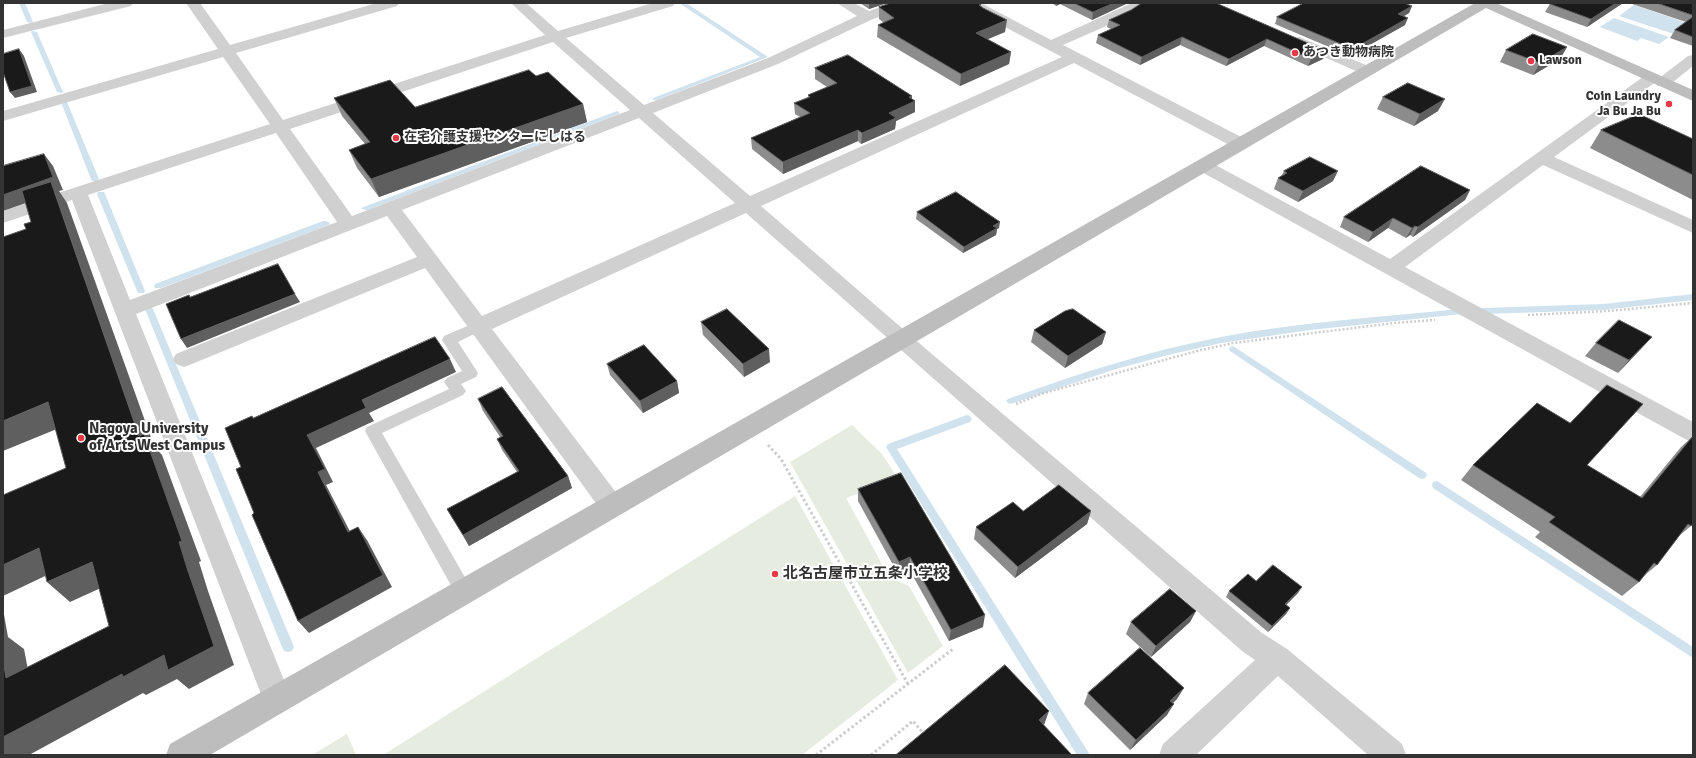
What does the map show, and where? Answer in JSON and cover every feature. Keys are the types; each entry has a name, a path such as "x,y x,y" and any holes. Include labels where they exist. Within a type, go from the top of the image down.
{"street":[{"path":"3,34 126,3"},
{"path":"193,3 348,224"},
{"path":"3,116 392,3"},
{"path":"518,3 902,339 1252,642 1277,658 1391,755"},
{"path":"3,217 556,36 668,3"},
{"path":"844,3 868,16"},
{"path":"125,310 773,61 868,16 905,3"},
{"path":"970,3 1241,144"},
{"path":"1051,45 1124,13 1142,3"},
{"path":"181,755 1485,3 1693,96"},
{"path":"1284,35 1368,71"},
{"path":"479,326 1074,57"},
{"path":"1391,268 1541,158 1658,80 1693,59"},
{"path":"1541,158 1693,227"},
{"path":"1204,166 1693,433"},
{"path":"78,192 277,700"},
{"path":"391,208 612,506"},
{"path":"184,359 429,259"},
{"path":"1174,755 1277,658"}],"lane":[{"path":"464,592 373,431 458,391 452,382 471,373 449,340 479,326"}],"path":[{"path":"990,415 1044,393 1197,351 1233,343 1394,323 1608,311 1693,303"},
{"path":"766,444 781,460 908,684"},
{"path":"816,755 953,649"},
{"path":"871,755 913,721 930,740"}],"shaded area":[{"path":"852,425 882,454 898,479 846,498 889,577 909,586 943,646 908,673 790,462"},
{"path":"795,496 898,680 802,755 383,755"},
{"path":"347,734 356,755 312,755"}],"water":[{"path":"1634,5 1693,25 1683,37 1619,16"},
{"path":"1614,18 1669,37 1659,44 1641,38 1637,41 1600,27"}],"building":[{"path":"891,3 979,3 981,4 979,5 983,8 1007,20 976,33 1011,52 961,74 878,25 894,18 879,7"},
{"path":"1074,3 1114,3 1093,12"},
{"path":"1142,3 1216,3 1326,51 1311,59 1267,39 1229,59 1182,37 1142,57 1098,35 1120,25 1109,20"},
{"path":"1304,3 1404,3 1412,6 1398,14 1408,18 1353,49 1277,17"},
{"path":"1616,3 1591,19 1550,4"},
{"path":"1657,3 1693,3 1693,15"},
{"path":"1693,17 1693,37 1675,30"},
{"path":"1533,34 1567,47 1540,63 1506,50"},
{"path":"19,49 32,86 10,92 3,72 3,54"},
{"path":"848,55 912,96 909,97 915,101 889,113 896,118 862,133 858,130 783,162 751,138 810,113 794,103 810,97 808,95 837,83 815,68"},
{"path":"529,70 536,76 548,72 583,104 371,179 349,150 370,142 334,98 390,80 415,107"},
{"path":"1408,83 1445,99 1420,114 1383,97"},
{"path":"1639,114 1693,139 1693,175 1601,130"},
{"path":"44,154 53,177 3,195 3,166"},
{"path":"1310,157 1338,171 1303,191 1278,178 1287,173 1284,171"},
{"path":"1421,166 1470,190 1418,227 1415,226 1412,228 1393,218 1373,232 1344,217"},
{"path":"51,182 139,436 144,434 182,541 179,542 214,646 168,670 164,655 123,677 122,674 3,737 3,659 6,678 109,626 92,562 47,582 39,548 3,565 3,495 66,468 48,402 3,421 3,237 26,229 24,224 31,222 22,191"},
{"path":"956,192 1000,222 993,226 997,228 964,247 917,212"},
{"path":"278,264 295,294 181,339 166,304 189,295 190,297"},
{"path":"727,309 769,349 743,364 701,322"},
{"path":"1073,309 1106,332 1068,356 1034,330 1065,311"},
{"path":"1619,320 1652,337 1629,360 1596,343"},
{"path":"435,337 450,359 362,400 366,408 307,435 325,469 318,472 348,532 358,527 383,575 298,621 252,515 254,513 236,469 241,467 225,428 252,416 253,418"},
{"path":"644,345 677,381 640,401 607,364"},
{"path":"1607,385 1643,404 1587,465 1642,498 1693,436 1693,523 1691,526 1688,524 1657,565 1654,563 1639,582 1549,522 1555,517 1473,465 1537,403 1570,423"},
{"path":"502,387 568,476 463,535 447,509 519,471 497,439 503,436 478,399"},
{"path":"901,473 985,615 951,630 910,557 899,562 858,489"},
{"path":"1059,485 1091,511 1018,567 976,527 1013,502 1023,511"},
{"path":"1273,565 1302,587 1285,604 1290,608 1272,626 1229,591 1248,574 1256,581"},
{"path":"1170,589 1196,611 1156,646 1131,622"},
{"path":"1140,648 1184,688 1170,701 1174,704 1136,740 1088,693"},
{"path":"1005,665 1049,711 1039,720 1072,755 896,755"}],"waterway":[{"path":"22,3 30,22"},
{"path":"655,99 765,57 684,4"},
{"path":"34,32 60,92"},
{"path":"64,102 95,179"},
{"path":"365,208 617,113"},
{"path":"101,194 141,291"},
{"path":"158,286 326,223"},
{"path":"1484,311 1603,307 1693,297"},
{"path":"149,309 288,647"},
{"path":"1011,401 1115,366 1221,340 1310,327 1459,312"},
{"path":"1233,349 1422,475"},
{"path":"967,419 891,447 1084,755"},
{"path":"1437,485 1693,653"}],"place":[{"name":"あつき動物病院","path":"1295,53"},
{"name":"Lawson","path":"1531,61"},
{"name":"Coin Laundry Ja Bu Ja Bu","path":"1669,104"},
{"name":"在宅介護支援センターにしはる","path":"396,138"},
{"name":"Nagoya University of Arts West Campus","path":"81,438"},
{"name":"北名古屋市立五条小学校","path":"775,574"}]}
